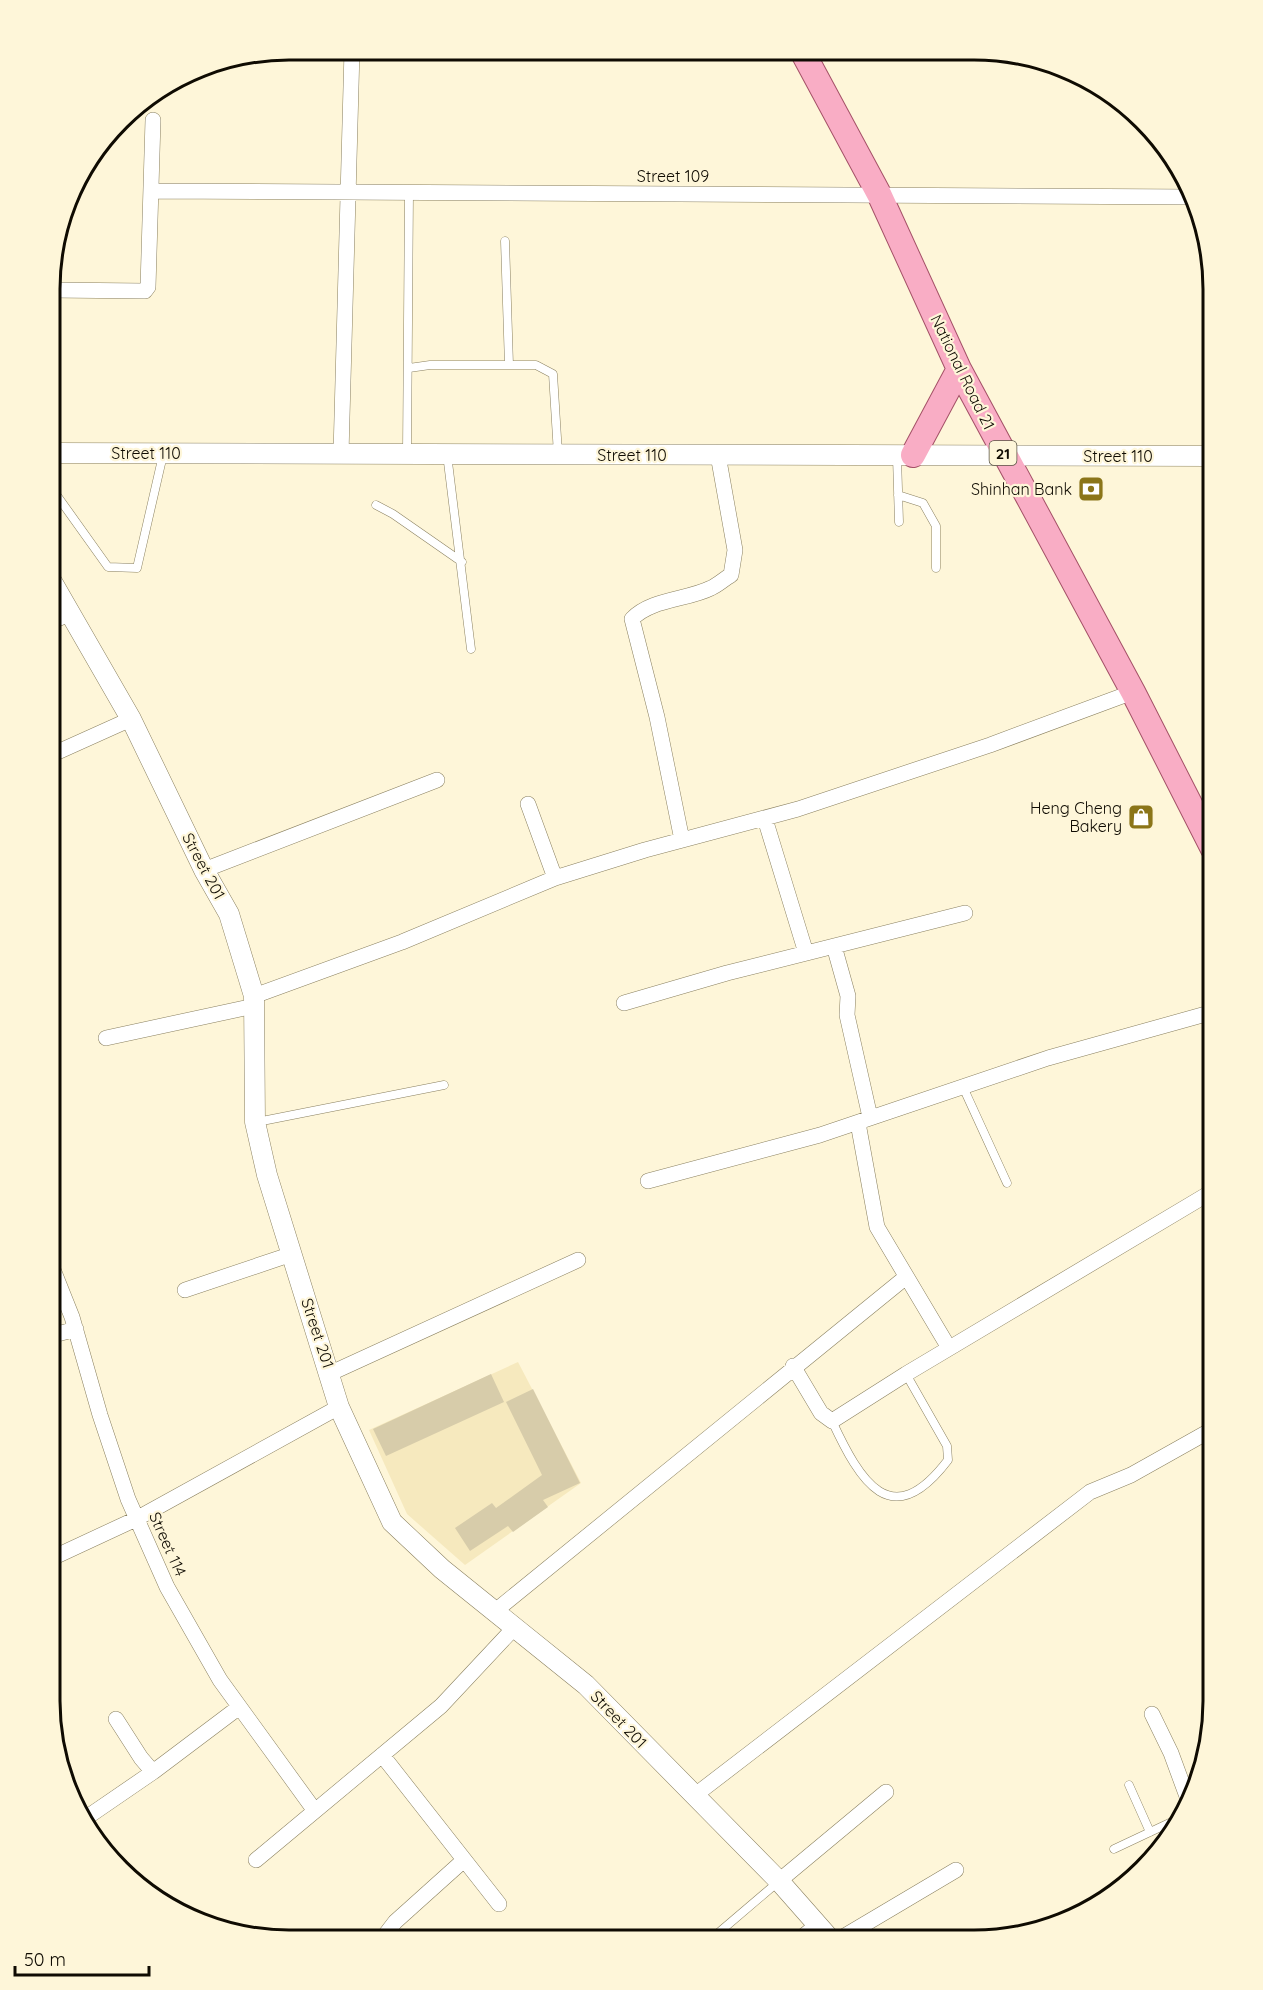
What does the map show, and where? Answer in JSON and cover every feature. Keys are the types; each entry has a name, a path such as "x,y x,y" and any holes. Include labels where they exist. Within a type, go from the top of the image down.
{"main road":[{"name":"National Road 21","path":"807,60 880,195 960,369 1133,692 1203,829"},
{"path":"905,455 960,369"}],"street":[{"path":"341,454 352,60"},
{"path":"60,290 145,291 148,287 153,120"},
{"name":"Street 109","path":"151,191 1184,197"},
{"name":"Street 110","path":"60,453 1203,456"},
{"path":"682,840 657,717 632,619 660,604 711,588 731,575 735,550 718,455"},
{"name":"Street 201","path":"60,595 131,719 204,870 229,914 254,1001 255,1122 267,1175 331,1373 339,1407 392,1522 442,1569 586,1685 779,1881 822,1930"},
{"path":"60,618 71,613"},
{"path":"106,1038 254,1001 555,878 682,840 765,819 990,745 1133,692"},
{"path":"60,751 131,719"},
{"path":"204,870 437,780"},
{"path":"528,804 555,878"},
{"path":"765,819 806,953"},
{"path":"624,1003 806,953 965,913"},
{"path":"834,946 848,996 847,1015 864,1120 877,1227 949,1348"},
{"path":"648,1181 864,1120 1048,1058 1203,1015"},
{"path":"793,1366 821,1413 832,1421 949,1348 1203,1197"},
{"path":"185,1290 292,1254"},
{"path":"331,1373 578,1260"},
{"path":"494,1612 793,1366 906,1277"},
{"name":"Street 114","path":"60,1288 76,1329 100,1415 136,1519 190,1630 238,1707 315,1811"},
{"path":"60,1333 76,1329"},
{"path":"60,1554 136,1519 339,1407"},
{"path":"694,1796 1090,1492 1131,1475 1203,1435"},
{"path":"256,1860 441,1706 514,1628"},
{"path":"90,1815 153,1772 238,1707"},
{"path":"1152,1714 1171,1753 1185,1791"},
{"path":"116,1719 141,1758 153,1772"},
{"path":"382,1755 499,1904"},
{"path":"779,1881 886,1792"},
{"path":"389,1930 464,1860"},
{"path":"855,1930 956,1870"}],"lane":[{"path":"407,454 409,192"},
{"path":"505,241 509,365"},
{"path":"409,368 430,365 536,365 553,374 558,454"},
{"path":"60,500 108,567 137,568 163,453"},
{"path":"447,454 471,648"},
{"path":"899,522 898,495 905,455"},
{"path":"898,495 923,503 936,526 936,568"},
{"path":"376,505 393,514 462,562"},
{"path":"255,1122 444,1085"},
{"path":"963,1087 1007,1183"},
{"path":"832,1421 848,1454 877,1492 894,1498 911,1492 935,1477 948,1460 947,1446 906,1374"},
{"path":"1130,1785 1150,1832"},
{"path":"1114,1849 1167,1824"},
{"path":"722,1930 779,1881"},
{"path":"805,1930 815,1922"}],"shaded area":[{"path":"518,1362 581,1483 465,1565 407,1514 369,1430"}],"building":[{"path":"491,1374 504,1402 386,1456 373,1429"},
{"path":"533,1389 580,1483 543,1500 548,1507 513,1532 508,1526 470,1551 455,1528 492,1503 496,1508 542,1475 506,1402"}],"place":[{"name":"Shinhan Bank","path":"1091,489"},
{"name":"Heng Cheng Bakery","path":"1141,817"}]}
